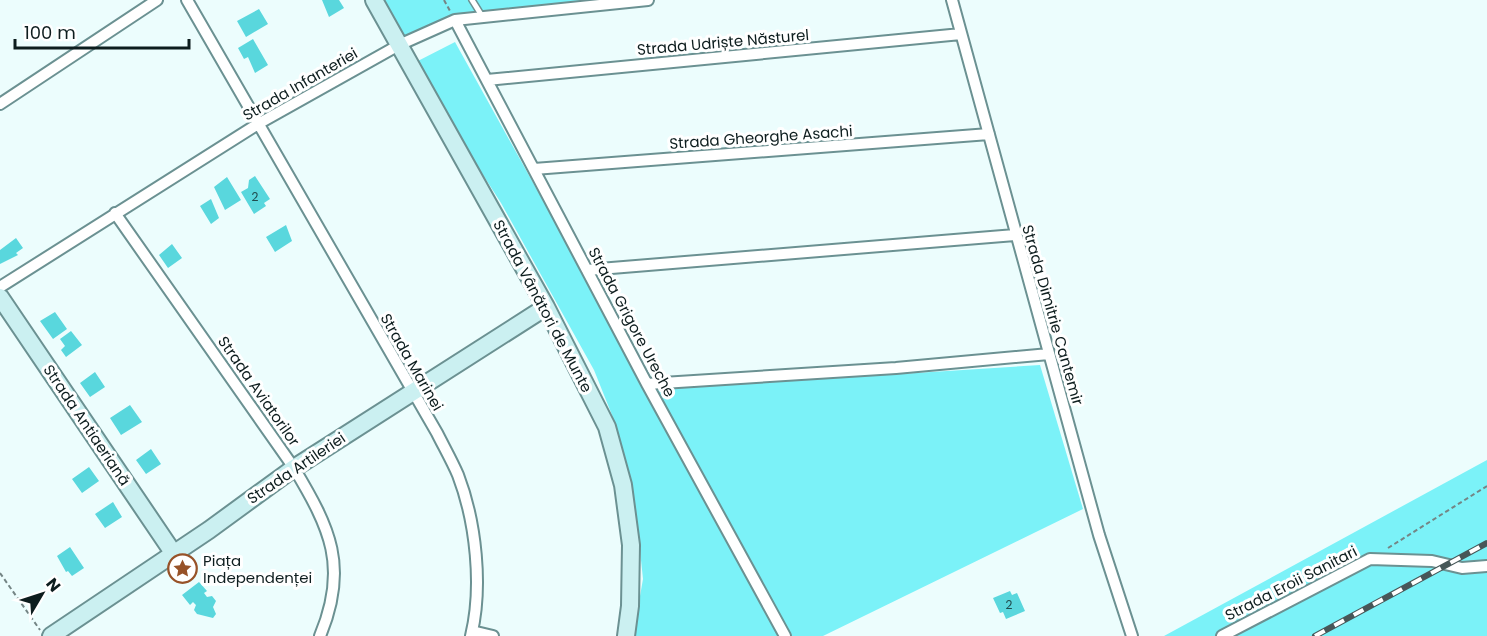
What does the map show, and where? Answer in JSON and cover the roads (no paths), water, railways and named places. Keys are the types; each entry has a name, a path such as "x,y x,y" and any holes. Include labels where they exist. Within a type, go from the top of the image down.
{"street":[{"path":"0,104 157,0"},
{"name":"Strada Marinei","path":"187,0 437,434 458,476 470,520 476,582 472,634"},
{"name":"Strada Vânători de Munte","path":"374,0 546,307 607,427 623,486 631,545 630,606 626,636"},
{"name":"Strada Infanteriei","path":"0,287 258,124 399,45 455,20 594,3 648,0"},
{"name":"Strada Dimitrie Cantemir","path":"952,0 1099,535 1132,636"},
{"name":"Strada Grigore Ureche","path":"455,20 647,384 784,636"},
{"name":"Strada Udriște Năsturel","path":"487,80 961,34"},
{"name":"Strada Gheorghe Asachi","path":"534,169 989,134"},
{"name":"Strada Aviatorilor","path":"115,213 294,468 320,510 334,555 335,586 331,609 320,636"},
{"path":"587,270 1015,235"},
{"name":"Strada Antiaeriană","path":"0,297 174,554"},
{"name":"Strada Artileriei","path":"51,636 174,554 294,468 546,307"},
{"path":"647,384 896,368 1049,354"},
{"name":"Strada Eroii Sanitari","path":"1222,636 1370,559 1446,564 1462,568 1487,566"},
{"path":"472,634 493,636"}],"lane":[{"path":"472,0 483,18"}],"railway":[{"path":"1315,636 1487,543"}],"place":[{"name":"Piața Independenței","path":"182,569"}]}
